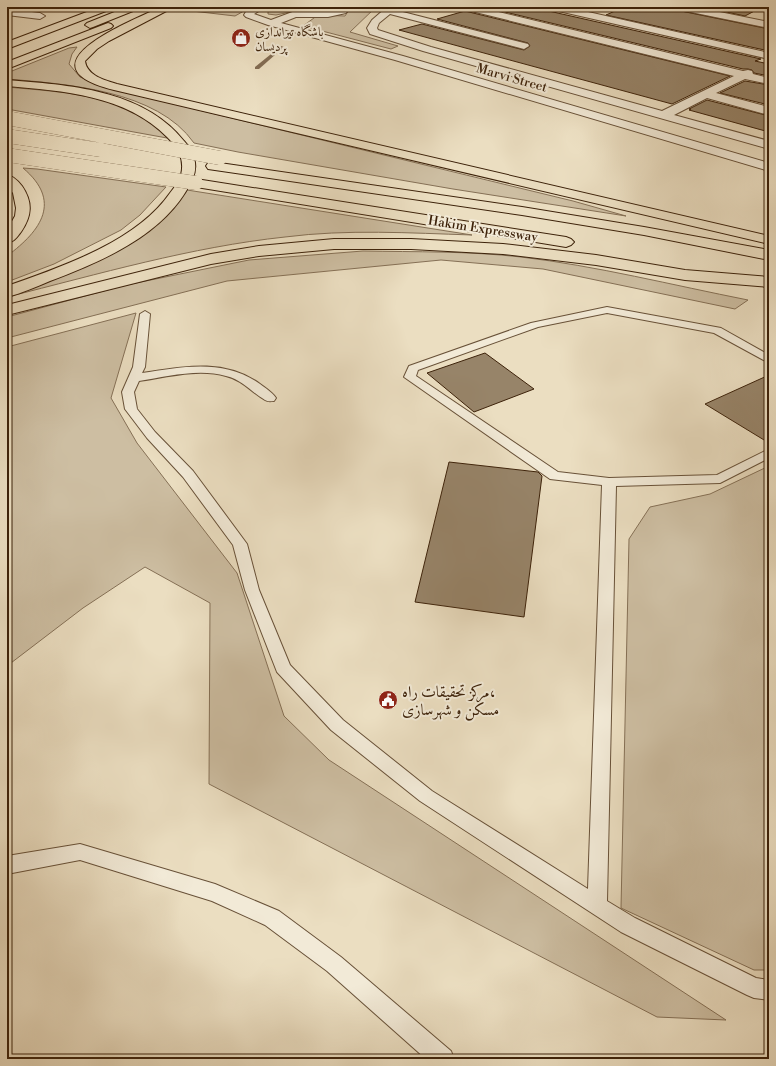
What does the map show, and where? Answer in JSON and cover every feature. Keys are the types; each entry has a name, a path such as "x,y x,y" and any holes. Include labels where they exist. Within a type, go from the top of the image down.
{"highway":[{"path":"13,33 87,7"},
{"path":"7,46 108,7"},
{"path":"7,59 135,7"},
{"path":"7,66 159,7"},
{"path":"169,7 92,46 82,57 80,65 83,71 98,81 114,87 769,240"},
{"path":"7,83 101,96 127,104 146,113 172,133 189,157 188,173 180,190 166,208 146,226 104,251 64,270 7,292"},
{"path":"7,118 216,162"},
{"path":"7,136 112,152"},
{"name":"Hakim Expressway","path":"7,155 196,183 591,246 769,281"},
{"path":"135,155 216,162"},
{"name":"Hakim Expressway","path":"216,162 644,231 769,255"},
{"path":"7,180 16,186 23,200 25,210 13,233 7,239"},
{"path":"7,310 211,259 259,250 334,244 411,244 503,249 596,260 685,275 769,281"}],"street":[{"path":"7,11 13,7"},
{"path":"271,23 288,15 339,13 343,11 345,7"},
{"path":"466,7 769,81"},
{"path":"554,7 769,56"},
{"path":"586,7 769,49"},
{"path":"681,7 769,25"},
{"path":"478,64 527,44 390,9 375,22 372,28 372,30 380,34 427,49 478,64 662,116 769,145"},
{"name":"Marvi Street","path":"255,10 249,15 254,18 399,58 769,167"},
{"path":"7,11 40,16"},
{"path":"543,38 598,17"},
{"path":"399,58 427,49"},
{"path":"662,116 769,62"},
{"path":"706,94 769,111"}],"lane":[{"path":"769,360 717,330 606,310 573,316 535,326 413,368 410,377 555,476 608,482 720,479 769,453"},
{"path":"145,314 139,367 128,392 131,409 151,435 188,474 240,544 252,590 283,668 337,726 426,796 628,925 754,988 769,990"},
{"path":"134,378 189,370 219,370 239,376 270,398"},
{"path":"597,905 608,482"},
{"path":"7,865 80,852 215,893 272,918 334,964 443,1059"}],"shaded area":[{"path":"179,7 251,7 235,16 175,9"},
{"path":"276,7 335,7 330,11 325,12 295,11 276,15 268,14 268,12"},
{"path":"351,7 376,7 350,32 398,46 391,49 303,26 318,15 345,16"},
{"path":"77,47 72,54 69,64 80,77 104,87 573,201 626,216 453,189 194,143 178,125 157,111 134,101 109,93 82,87 7,79 7,73 69,48"},
{"path":"7,87 71,94 115,104 135,112 152,123 167,138 7,109"},
{"path":"23,168 166,187 140,215 121,230 54,264 7,282 7,256 30,236 43,215 44,203 42,192 35,180"},
{"path":"187,190 472,235 355,232 285,237 215,247 180,254 7,297 67,272 175,204"},
{"path":"363,251 462,253 521,257 578,265 748,300 735,309 543,269 441,260 227,281 7,338 7,317 126,285 249,260"},
{"path":"136,313 111,398 137,443 237,573 284,716 329,760 726,1020 657,1017 209,784 210,603 145,567 83,608 7,666 7,347"},
{"path":"769,466 769,970 754,970 621,908 629,539 650,507 710,494"}],"building":[{"path":"484,7 531,7 761,59 755,61 769,64 769,76 754,73 752,70 748,69"},
{"path":"624,7 675,7 681,11 769,29 769,51 606,15"},
{"path":"703,7 762,7 745,16"},
{"path":"465,11 730,76 672,104 399,30 422,24 524,50 530,46 528,43 437,19"},
{"path":"745,81 769,85 769,105 720,93"},
{"path":"707,100 769,116 769,132 689,110"},
{"path":"485,353 534,389 474,412 427,373"},
{"path":"769,375 769,443 705,404"},
{"path":"449,462 538,472 542,476 524,617 415,602"}],"waterway":[{"path":"257,68 282,47"}],"place":[{"name":"باشگاه تیراندازی پردیسان","path":"241,38"},
{"name":"مرکز تحقیقات راه، مسکن و شهرسازی","path":"388,700"}]}
